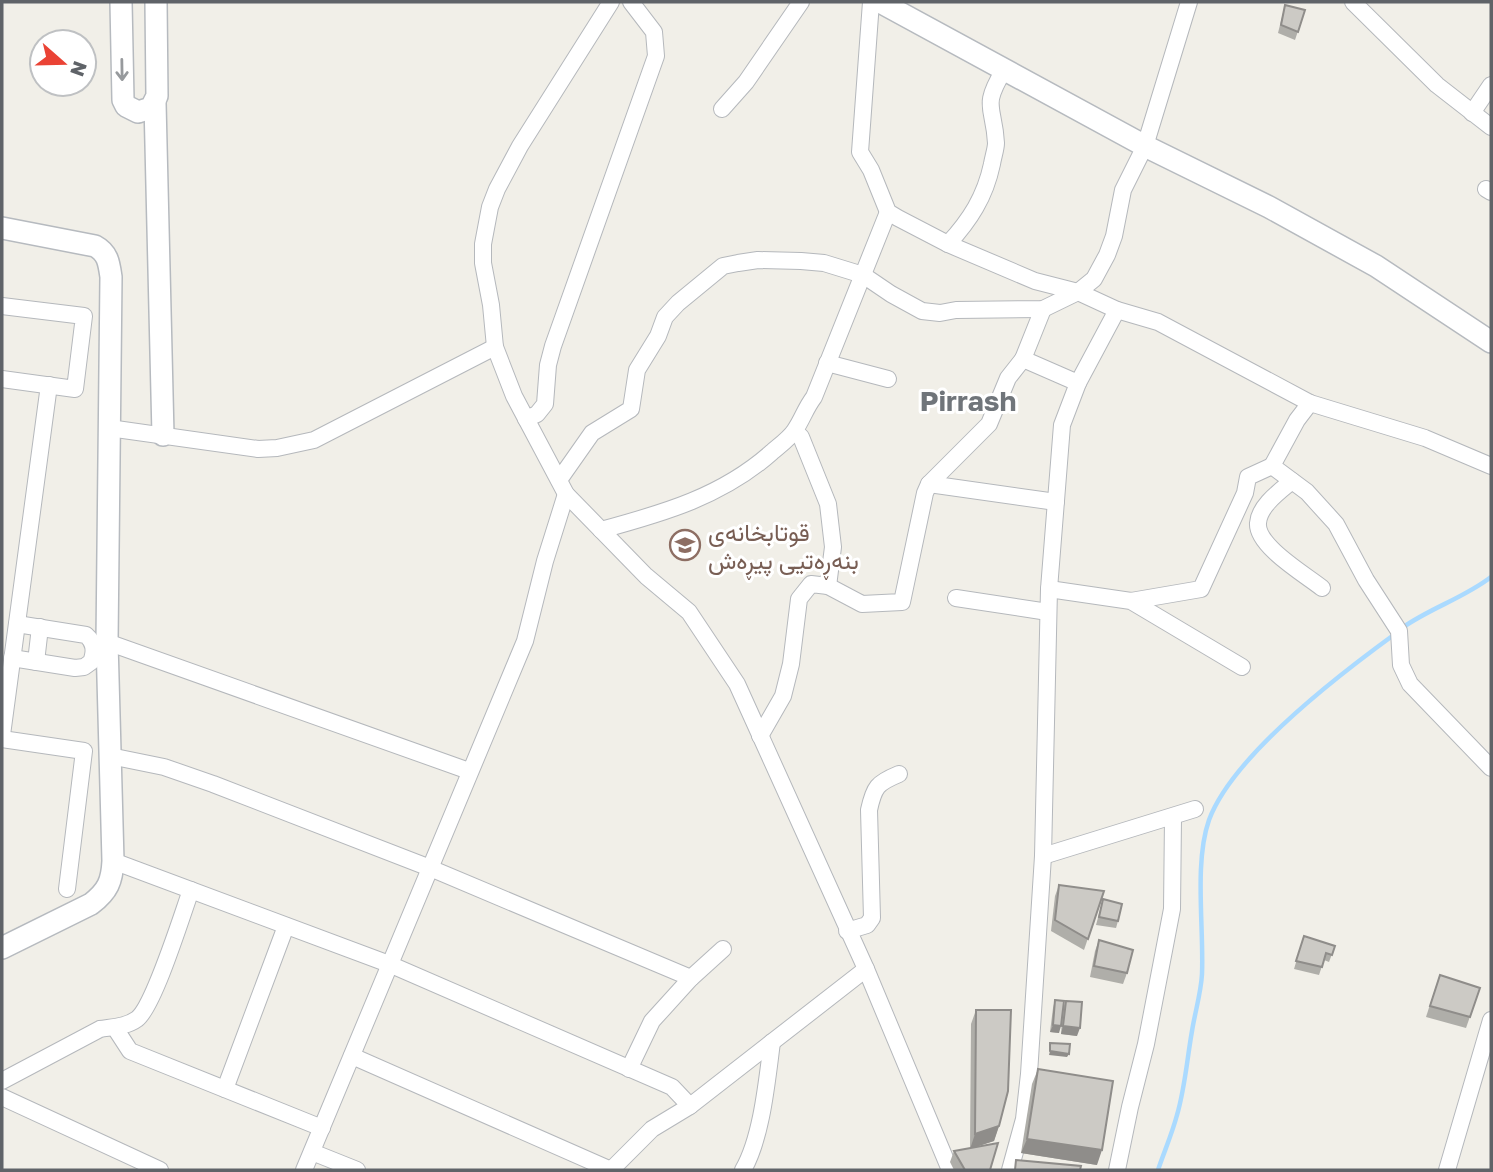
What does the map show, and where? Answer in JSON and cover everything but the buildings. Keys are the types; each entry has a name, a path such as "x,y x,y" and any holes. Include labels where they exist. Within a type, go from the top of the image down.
{"street":[{"path":"121,2 123,100 126,106 138,112 151,108 155,103"},
{"path":"156,2 155,103 163,435"},
{"path":"611,2 520,146 490,207 483,244 483,263 495,347 514,396 562,487 646,576 690,612 737,684 866,970 950,1170"},
{"path":"526,419 537,414 545,404 548,365 553,346 656,56 654,32 631,2"},
{"path":"722,109 746,82 801,2"},
{"path":"871,2 860,152 871,170 888,212 948,244 1035,281 1078,292 1116,310 1158,322 1310,403 1341,415 1424,438 1491,466"},
{"path":"304,1170 525,641 562,487 592,433 631,409 636,370 658,336 665,317 678,303 723,267 758,260 824,263 863,275 922,311 940,313 956,310 1043,309 1078,292 1094,279 1107,255 1114,236 1123,190 1145,146 1189,2"},
{"path":"1353,2 1418,67 1491,127"},
{"path":"892,5 1004,70 1145,146 1269,207 1376,266 1491,342"},
{"path":"948,244 973,214 988,182 996,144 988,102 1004,70"},
{"path":"1472,113 1491,85"},
{"path":"601,530 679,508 712,494 744,475 795,431 803,412 814,397 888,212"},
{"path":"2,228 95,246 107,255 111,277 107,642 113,861 110,884 102,896 2,948"},
{"path":"2,306 84,316 75,389 2,379"},
{"path":"760,736 783,696 791,664 799,599 811,584 828,586 862,604 902,602 929,484 989,424 1008,378 1023,359 1043,309"},
{"path":"1010,1170 1024,1119 1028,1086 1043,856 1049,589 1062,425 1078,383 1116,310"},
{"path":"109,428 257,449 296,445 314,440 495,347"},
{"path":"1023,359 1078,383"},
{"path":"827,363 888,379"},
{"path":"49,385 17,624 9,647 2,737 84,751 67,889"},
{"path":"1049,589 1131,601 1202,589 1245,493 1248,477 1272,466 1297,420 1310,403"},
{"path":"795,431 801,437 828,504 833,547 828,586"},
{"path":"1272,466 1307,492 1336,524 1366,580 1399,631 1401,665 1410,684 1491,768"},
{"path":"1292,481 1263,509 1258,528 1275,553 1322,587"},
{"path":"929,484 1056,502"},
{"path":"956,598 1048,612"},
{"path":"1131,601 1242,667"},
{"path":"9,647 36,662 84,667 90,662 94,652 92,642 86,635 17,624"},
{"path":"36,662 40,627"},
{"path":"107,642 469,771"},
{"path":"110,756 188,775 430,868 691,978"},
{"path":"848,931 867,925 872,919 869,810 873,793 881,781 899,774"},
{"path":"1043,856 1195,809"},
{"path":"1117,1170 1146,1044 1172,909 1173,818"},
{"path":"113,861 389,964 671,1087 690,1105"},
{"path":"2,1082 100,1028 115,1028 131,1023 145,1011 191,890"},
{"path":"225,1088 286,926"},
{"path":"629,1069 652,1021 691,978 723,949"},
{"path":"352,1056 611,1170 652,1129 690,1105 866,970"},
{"path":"1447,1170 1491,1020"},
{"path":"115,1028 130,1051 322,1128"},
{"path":"743,1170 753,1146 765,1094 772,1042"},
{"path":"2,1097 160,1170"},
{"path":"312,1152 357,1170"}],"waterway":[{"path":"1402,628 1491,577"},
{"path":"1158,1170 1180,1105 1200,988 1202,856 1209,820 1240,769 1264,743 1318,693 1395,634"}],"place":[{"name":"قوتابخانەی بنەڕەتیی پیڕەش","path":"685,545"}],"district":[{"name":"Pirrash","path":"968,400"}]}
